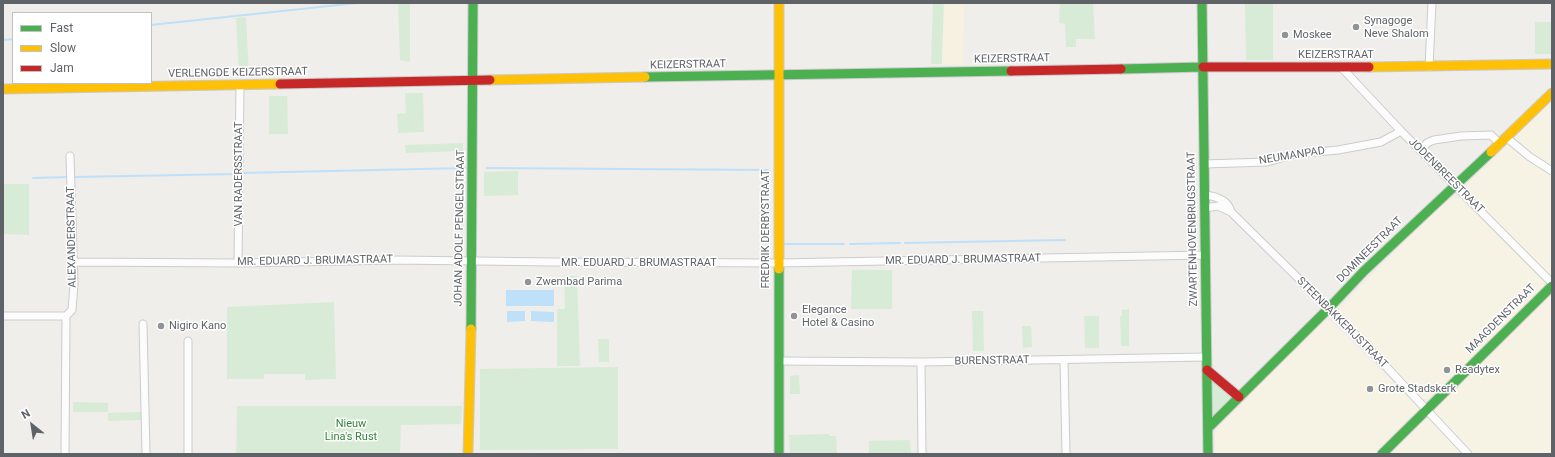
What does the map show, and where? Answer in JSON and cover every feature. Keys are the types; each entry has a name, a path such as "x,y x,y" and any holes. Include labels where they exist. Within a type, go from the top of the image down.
{"main road":[{"name":"JOHAN ADOLF PENGELSTRAAT","path":"468,454 472,261 473,3"},
{"name":"FREDRIK DERBYSTRAAT","path":"779,3 779,454"},
{"name":"ZWARTENHOVENBRUGSTRAAT","path":"1202,3 1208,454"},
{"name":"KEIZERSTRAAT","path":"473,80 778,76 1203,67 1429,67 1552,64"},
{"name":"VERLENGDE KEIZERSTRAAT","path":"3,89 473,80"},
{"name":"DOMINEESTRAAT","path":"1208,428 1329,308 1364,271 1434,204 1456,186 1504,141 1552,93"},
{"name":"MAAGDENSTRAAT","path":"1382,454 1552,284"},
{"path":"1207,370 1239,397"}],"street":[{"path":"1429,67 1432,3"},
{"name":"JODENBREESTRAAT","path":"1342,67 1401,131 1552,284"},
{"name":"VAN RADERSSTRAAT","path":"238,263 240,85"},
{"name":"NEUMANPAD","path":"1204,164 1267,162 1295,154 1338,150 1381,142 1401,131"},
{"path":"1421,150 1430,141 1461,136 1491,135 1504,141 1552,171"},
{"name":"ALEXANDERSTRAAT","path":"66,316 72,310 74,284 70,156"},
{"name":"STEENBAKKERIJSTRAAT","path":"1204,196 1219,198 1228,205 1231,212"},
{"name":"STEENBAKKERIJSTRAAT","path":"1205,208 1218,206 1231,212 1364,343 1468,454"},
{"name":"MR. EDUARD J. BRUMASTRAAT","path":"73,262 238,263 397,260 778,263 1205,255"},
{"path":"3,316 66,316 65,454"},
{"path":"143,324 146,454"},
{"path":"188,341 188,454"},
{"name":"BURENSTRAAT","path":"778,361 921,362 1206,357"},
{"path":"1064,360 1066,454"},
{"path":"921,362 922,454"}],"shaded area":[{"path":"1552,98 1552,275 1547,276 1466,192 1468,184"},
{"path":"1452,198 1462,199 1543,280 1544,288 1428,399 1421,399 1339,312 1340,307 1439,207"},
{"path":"1550,293 1552,293 1552,454 1474,454 1435,412 1435,406"},
{"path":"1325,320 1331,321 1420,409 1375,454 1215,454 1215,434 1217,428"},
{"path":"1429,419 1462,454 1387,454 1419,421"}],"green space":[{"path":"398,3 410,3 410,62 400,60"},
{"path":"933,3 944,3 942,64 931,64"},
{"path":"1060,3 1093,3 1095,39 1076,39 1076,47 1066,47 1065,24 1059,23"},
{"path":"1245,3 1273,3 1273,60 1246,60"},
{"path":"246,17 249,75 239,76 236,18"},
{"path":"1535,22 1551,22 1551,54 1535,54"},
{"path":"405,93 423,93 424,132 398,133 397,114 406,113"},
{"path":"269,96 287,96 288,134 269,134"},
{"path":"463,143 463,151 406,153 405,145"},
{"path":"518,171 518,195 484,196 484,172"},
{"path":"3,184 29,184 29,235 3,234"},
{"path":"852,270 892,270 892,309 851,309"},
{"path":"564,276 577,276 580,366 557,366 557,309 565,309"},
{"path":"334,302 336,379 305,380 305,374 264,374 264,379 227,379 227,307"},
{"path":"1129,309 1129,346 1121,346 1120,316 1122,316 1122,310"},
{"path":"972,311 983,311 984,351 973,351"},
{"path":"1084,316 1099,316 1099,348 1085,348"},
{"path":"1022,326 1031,326 1032,347 1023,348"},
{"path":"598,339 609,339 609,362 599,362"},
{"path":"618,367 618,449 480,450 480,369"},
{"path":"799,375 800,394 790,394 790,376"},
{"path":"1212,378 1233,398 1212,418"},
{"path":"73,402 108,403 108,412 73,412"},
{"name":"Nieuw Lina's Rust","path":"237,406 462,406 461,424 401,425 400,454 236,454"},
{"path":"141,412 141,420 108,421 108,413"},
{"path":"829,434 829,436 836,436 837,453 790,453 789,435"},
{"path":"910,440 911,454 869,454 869,441"}],"sand":[{"path":"944,3 964,3 963,65 942,64"}],"water":[{"path":"506,290 554,290 554,306 506,306"},
{"path":"507,311 525,311 525,321 507,322"},
{"path":"531,311 554,312 554,322 531,321"}],"waterway":[{"path":"152,25 357,3"},
{"path":"3,40 12,39"},
{"path":"241,173 466,168"},
{"path":"487,168 768,170"},
{"path":"76,177 237,174"},
{"path":"33,178 68,177"},
{"path":"905,243 1065,240"},
{"path":"850,244 900,243"},
{"path":"783,244 844,244"}],"traffic: fast":[{"path":"471,329 473,3"},
{"path":"1202,3 1208,454"},
{"path":"1121,69 1203,67"},
{"path":"645,77 1011,71"},
{"path":"1208,428 1329,308 1364,271 1491,152"},
{"path":"779,269 779,454"},
{"path":"1382,454 1552,286"}],"traffic: slow":[{"path":"779,3 779,269"},
{"path":"1369,67 1552,64"},
{"path":"490,80 645,77"},
{"path":"3,89 280,84"},
{"path":"1491,152 1552,93"},
{"path":"468,454 471,329"}],"traffic: jam":[{"path":"1203,67 1369,67"},
{"path":"1011,71 1121,69"},
{"path":"280,84 490,80"},
{"path":"1207,370 1239,397"}],"place":[{"name":"Synagoge Neve Shalom","path":"1356,27"},
{"name":"Moskee","path":"1285,35"},
{"name":"Zwembad Parima","path":"528,282"},
{"name":"Elegance Hotel & Casino","path":"794,316"},
{"name":"Nigiro Kano","path":"161,326"},
{"name":"Readytex","path":"1447,370"},
{"name":"Grote Stadskerk","path":"1370,389"}]}
